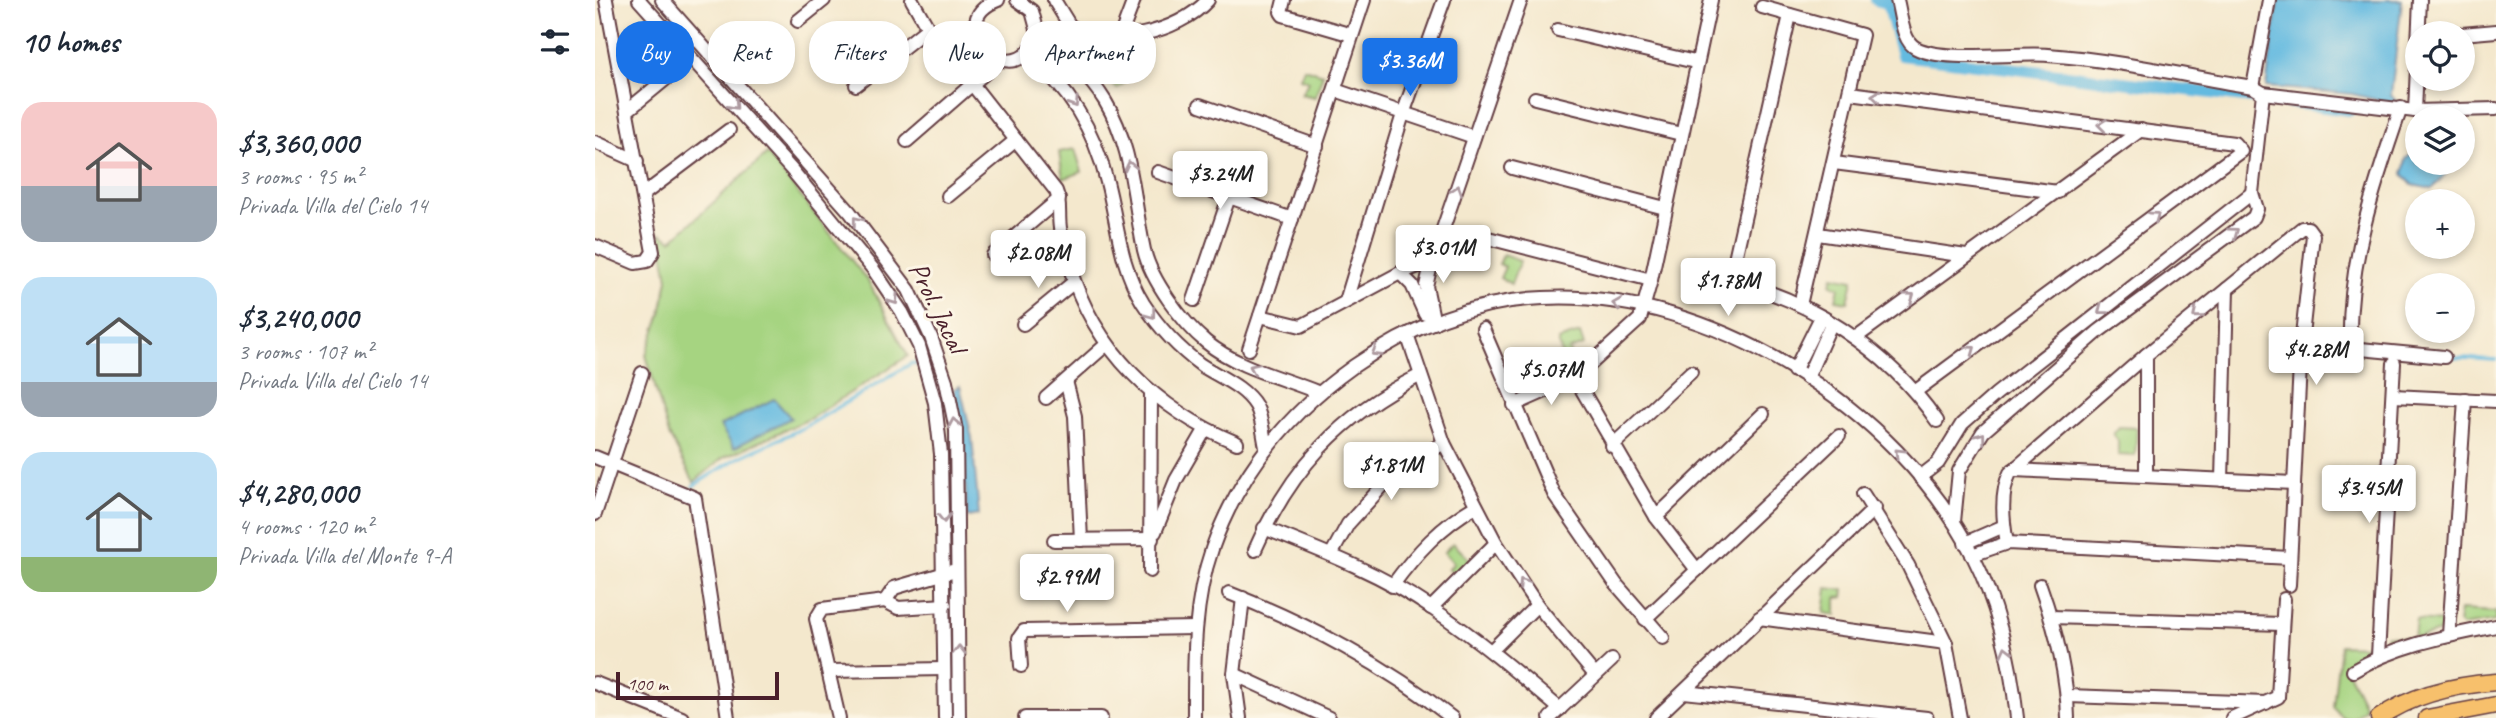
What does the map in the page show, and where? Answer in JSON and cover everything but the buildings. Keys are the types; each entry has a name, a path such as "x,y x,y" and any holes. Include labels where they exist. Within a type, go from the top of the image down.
{"main road":[{"path":"2379,718 2396,706 2435,691 2493,682 2494,705 2427,718"}],"street":[{"path":"595,246 635,263 647,261 653,252 606,0"},
{"name":"Prol. Jacal","path":"639,0 791,169 873,269 902,312 919,346 937,415 945,572 945,718"},
{"name":"Prol. Jacal","path":"662,0 855,219 909,290 931,337 946,382 956,430 959,718"},
{"path":"798,21 824,0"},
{"path":"912,0 924,21"},
{"path":"977,21 981,12 998,0"},
{"path":"1017,0 1032,11 1035,21"},
{"path":"1126,21 1134,0"},
{"path":"1156,30 1187,16 1208,0"},
{"path":"1284,0 1281,12 1283,15 1352,35"},
{"path":"1249,349 1364,0"},
{"path":"1346,301 1403,114 1444,0"},
{"path":"1425,307 1426,286 1432,261 1521,0"},
{"path":"1514,405 1575,378 1643,307 1651,280 1695,62 1711,0"},
{"path":"1897,0 1906,37 1915,48 1923,50 1964,55 2046,55 2258,90 2405,109"},
{"path":"1954,522 1959,471 1983,432 2130,307 2254,217 2257,209 2252,193 2258,90 2269,0"},
{"path":"2418,21 2420,0"},
{"path":"1056,1 1067,21"},
{"path":"1762,7 1862,35 1800,306"},
{"path":"1790,15 1724,280 1800,306 1855,338 1916,391 1937,421"},
{"path":"1558,30 1695,62"},
{"path":"2475,33 2496,31"},
{"path":"856,85 923,32"},
{"path":"628,110 660,84"},
{"path":"1060,84 1072,98 1091,133 1107,182 1113,224 1126,272 1144,304 1166,333 1199,363 1247,394 1257,408 1266,447"},
{"path":"1092,84 1116,123 1134,186 1145,253 1173,308 1207,342 1254,369 1317,392"},
{"path":"907,141 974,85 1059,199 1060,226 1074,282 1107,344 1151,394 1206,430 1237,443"},
{"path":"1335,90 1474,137"},
{"path":"1850,93 2234,143 2241,151 2223,167 1916,391"},
{"path":"1535,98 1681,134"},
{"path":"1200,105 1317,146"},
{"path":"2401,108 2371,199 2356,262 2350,348 2444,357"},
{"path":"2475,110 2496,109"},
{"path":"644,194 729,130"},
{"path":"1855,338 2141,130"},
{"path":"948,197 1016,140"},
{"path":"595,142 636,160"},
{"path":"791,169 803,160"},
{"path":"1834,163 2058,192"},
{"path":"1512,168 1665,208"},
{"path":"1158,172 1293,219"},
{"path":"1920,477 1938,463 1966,420 2252,193"},
{"path":"1194,300 1229,197"},
{"path":"993,255 1059,199"},
{"path":"2007,543 2004,526 2005,486 2013,470 2146,355 2302,228 2308,228 2312,233 2301,345 2289,585"},
{"path":"1818,234 1966,256"},
{"path":"1487,238 1651,280"},
{"path":"1260,316 1301,326 1400,274 1432,261"},
{"path":"1400,274 1412,285 1431,324"},
{"path":"1023,324 1074,282"},
{"path":"2223,481 2227,289"},
{"path":"2122,295 2130,307"},
{"path":"1193,718 1195,628 1212,550 1239,489 1266,447 1317,392 1431,324 1468,309 1543,298 1643,307 1691,319 1794,370 1859,415 1903,456 1971,540 2007,651 2017,718"},
{"path":"1807,378 1809,357 1826,321"},
{"path":"1483,329 1554,494 1616,584 1663,638"},
{"path":"1408,338 1444,443 1496,543 1537,604 1595,675"},
{"path":"1046,398 1107,344"},
{"path":"2146,355 2146,477"},
{"path":"1794,370 1809,357"},
{"path":"2378,656 2394,362"},
{"path":"1612,446 1691,372"},
{"path":"595,514 642,373"},
{"path":"1255,550 1264,528 1298,471 1347,420 1419,376"},
{"path":"1575,378 1612,446 1656,517 1697,570"},
{"path":"1066,381 1075,416 1081,540"},
{"path":"1150,570 1151,394"},
{"path":"2393,396 2496,401"},
{"path":"2449,635 2465,400"},
{"path":"1656,517 1763,414"},
{"path":"1152,539 1176,480 1206,430"},
{"path":"1645,619 1839,436"},
{"path":"1331,555 1348,524 1396,471 1444,443"},
{"path":"595,457 695,498 728,718"},
{"path":"2013,470 2294,484"},
{"path":"1863,494 1875,508 1909,565 1946,643 1960,718"},
{"path":"1392,586 1416,554 1454,519 1476,506"},
{"path":"1655,718 1875,508"},
{"path":"1971,540 2004,526"},
{"path":"1264,528 1331,555 1431,608 1491,651 1555,713 1612,660"},
{"path":"1054,540 1152,539"},
{"path":"1431,608 1496,543"},
{"path":"1977,552 2007,543 2290,558"},
{"path":"885,601 894,588 959,569"},
{"path":"2040,586 2051,617 2068,696 2068,718"},
{"path":"1229,593 1324,637 1429,699 1452,718"},
{"path":"1240,718 1234,674 1243,598"},
{"path":"2232,718 2278,696 2284,599"},
{"path":"839,718 816,619 820,611 825,607 885,601 898,608 945,605"},
{"path":"1491,651 1537,604"},
{"path":"2051,617 2282,624"},
{"path":"1759,618 1946,643"},
{"path":"2353,671 2378,656 2449,635 2496,626"},
{"path":"1021,666 1019,638 1024,631 1195,628"},
{"path":"830,671 944,669"},
{"path":"1234,674 1329,718"},
{"path":"595,683 683,718"},
{"path":"1684,692 1927,718"},
{"path":"2068,696 2266,703"},
{"path":"1025,718 1101,718"}],"green space":[{"path":"1304,68 1323,74 1315,97 1301,94 1309,81 1300,78"},
{"path":"1075,149 1082,172 1063,179 1059,152"},
{"path":"767,154 868,281 908,356 809,419 723,458 694,482 669,435 646,355 661,314 668,279 660,233 672,240"},
{"path":"1503,255 1520,261 1511,284 1500,278 1505,267 1499,264"},
{"path":"1833,276 1853,280 1848,302 1836,300 1839,287 1831,284"},
{"path":"1580,333 1584,345 1569,350 1571,356 1563,359 1558,340"},
{"path":"2119,427 2137,428 2135,456 2118,455 2118,441 2113,434"},
{"path":"1453,543 1470,560 1456,574 1448,569 1454,563 1444,552"},
{"path":"1827,588 1844,590 1843,597 1836,598 1836,615 1824,613"},
{"path":"2460,610 2496,612 2496,621 2462,626 2458,623"},
{"path":"2416,620 2443,622 2440,632 2390,646 2386,643 2386,635 2414,638"},
{"path":"2340,645 2370,646 2369,653 2348,672 2365,707 2354,718 2343,718 2333,707"}],"water":[{"path":"2278,0 2402,0 2391,95 2399,105 2352,94 2266,87"},
{"path":"2405,164 2405,175 2445,175 2432,189 2412,185 2403,174"},
{"path":"960,386 972,438 979,515 967,517 963,440 954,389"},
{"path":"774,399 791,418 734,448 720,426"}],"waterway":[{"path":"1876,0 1888,3 1902,55 2350,110"},
{"path":"2350,110 2362,111"},
{"path":"2475,116 2496,116"},
{"path":"2446,357 2496,360"},
{"path":"693,486 734,460 805,427 912,363 920,365"},
{"path":"928,366 935,367 945,404"}]}
